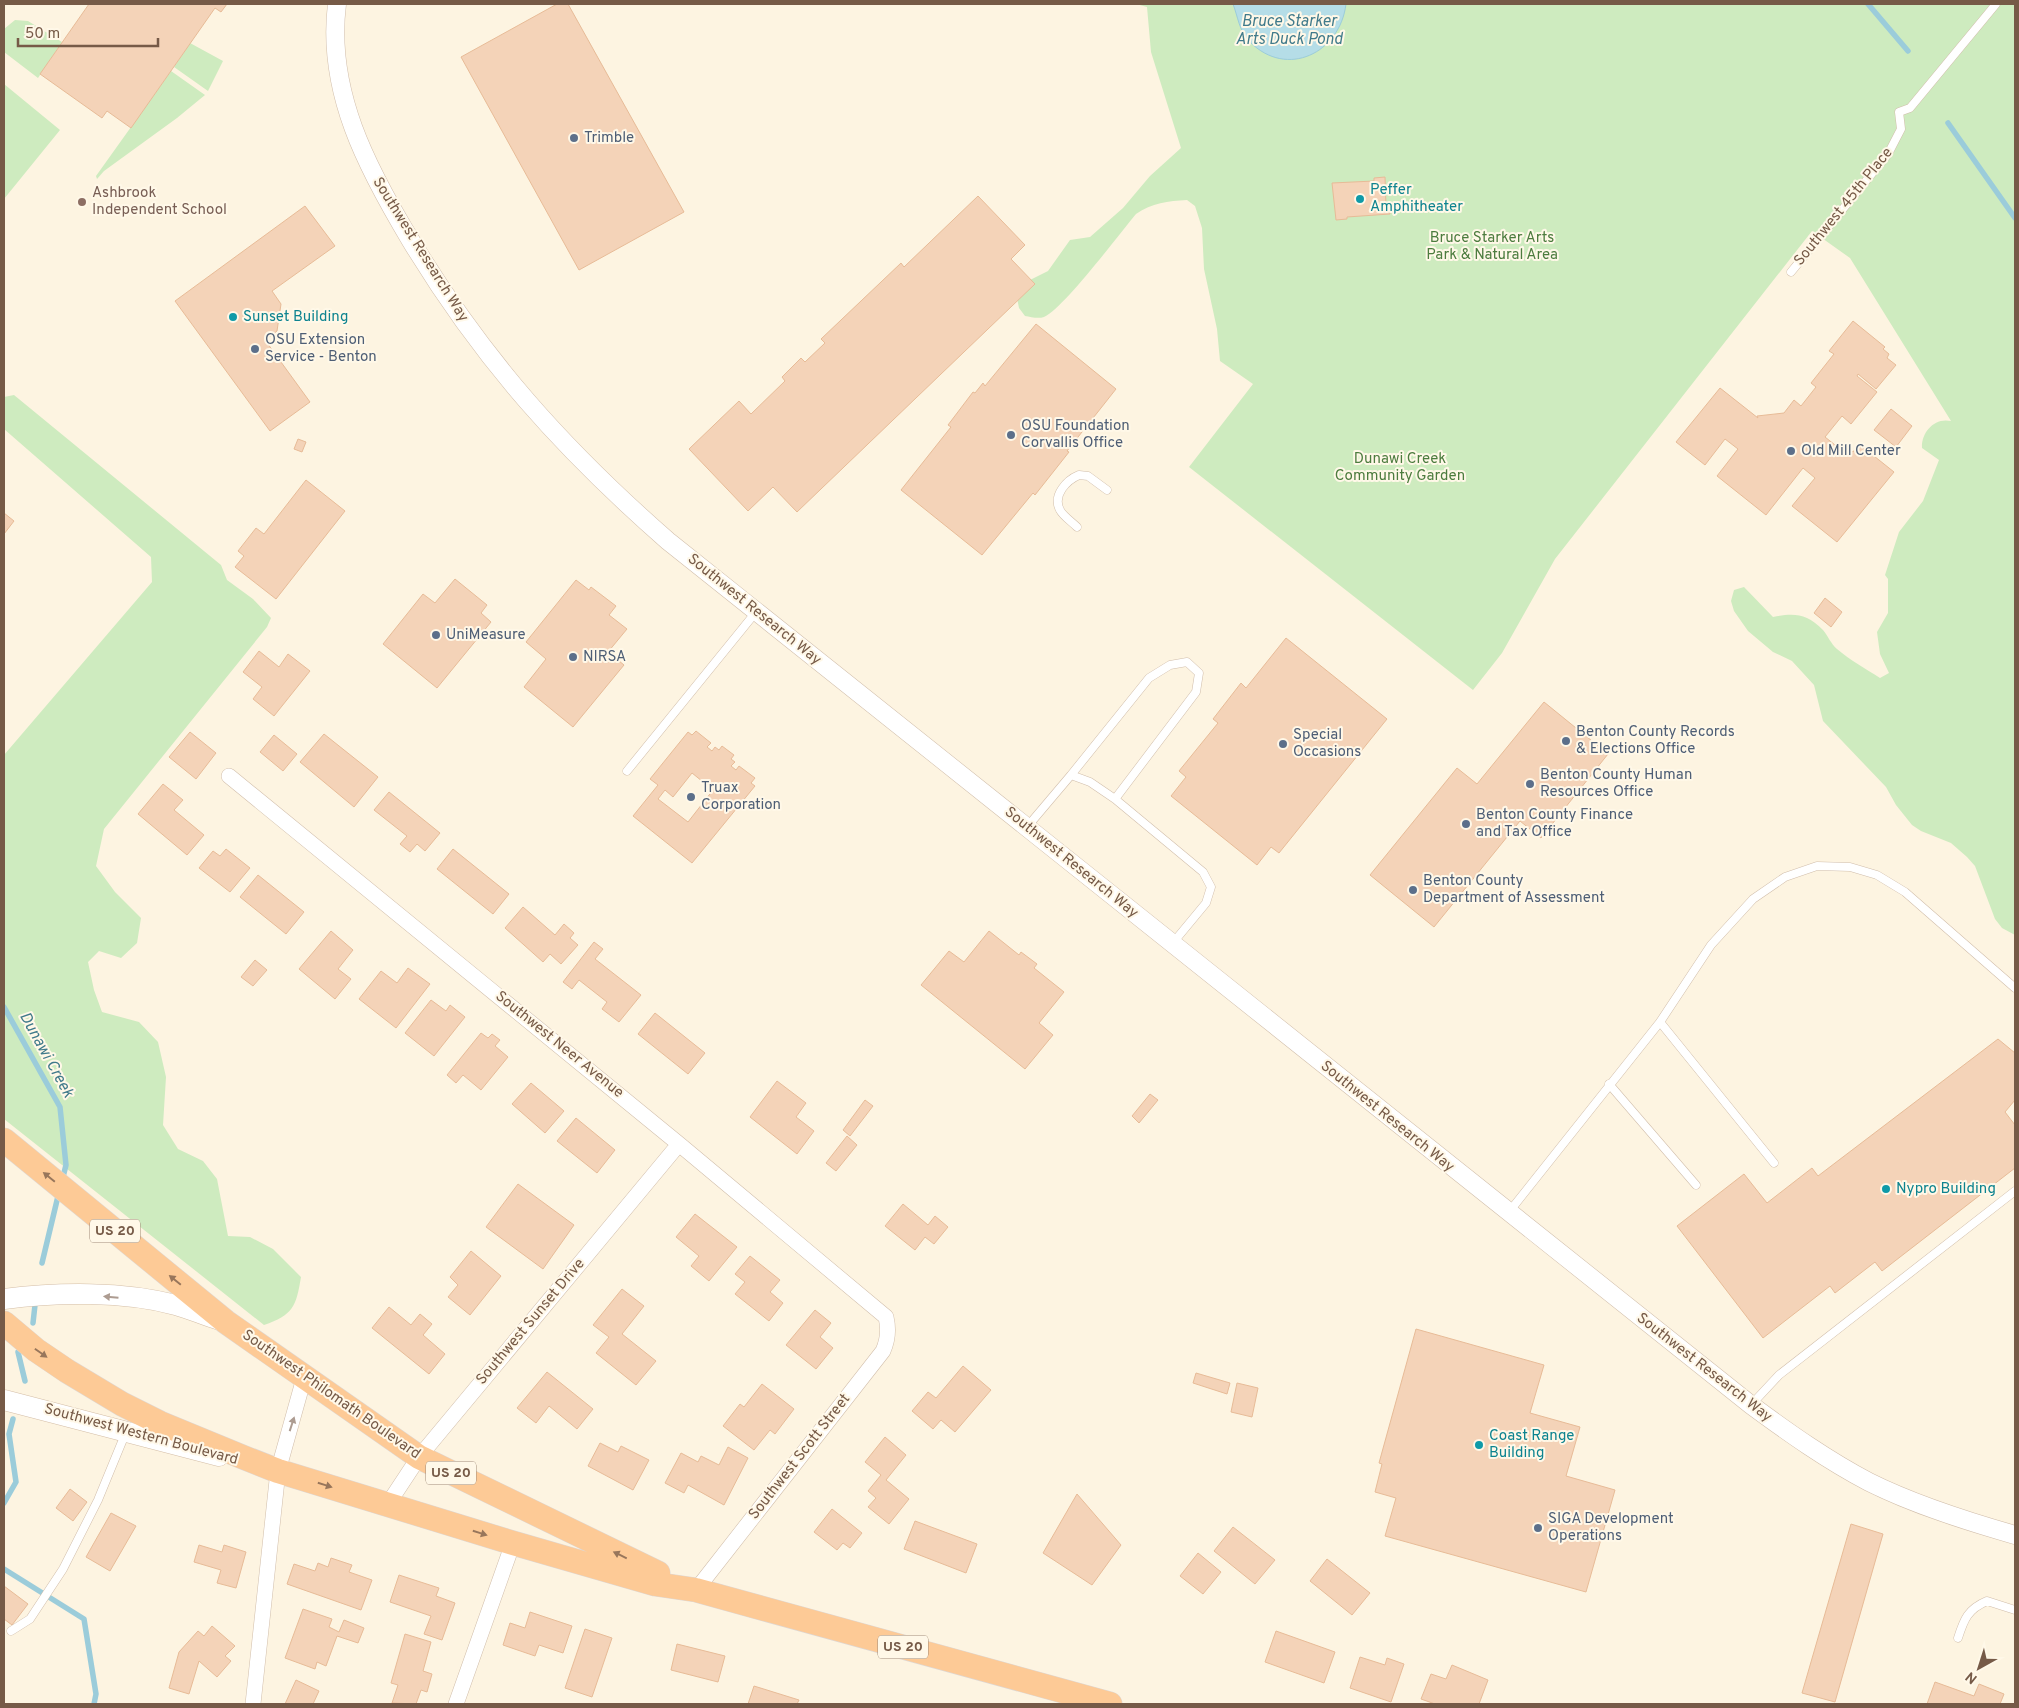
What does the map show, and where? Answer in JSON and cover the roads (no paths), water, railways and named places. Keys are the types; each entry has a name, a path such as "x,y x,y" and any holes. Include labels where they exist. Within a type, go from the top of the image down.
{"highway":[{"name":"Southwest Philomath Boulevard","path":"4,1140 226,1322 419,1457 696,1590"},
{"name":"Southwest Philomath Boulevard","path":"4,1322 36,1350 122,1404 160,1423 278,1471 654,1584 696,1590 1110,1704"}],"main road":[{"path":"4,1299 41,1294 84,1294 150,1300 176,1305 226,1322"},
{"name":"Southwest Western Boulevard","path":"4,1400 278,1471"}],"street":[{"name":"Southwest Research Way","path":"337,4 336,55 342,97 350,124 365,159 389,205 438,286 512,385 569,449 616,496 756,612 1751,1406 1817,1452 1869,1482 1947,1514 2015,1535"},
{"name":"Southwest Neer Avenue","path":"229,776 679,1144 886,1317"},
{"name":"Southwest Sunset Drive","path":"388,1504 419,1457 679,1144"},
{"name":"Southwest Scott Street","path":"696,1590 883,1351 888,1334 886,1317"},
{"path":"253,1704 278,1471 303,1388 304,1378"},
{"path":"456,1704 513,1543"}],"lane":[{"name":"Southwest 45th Place","path":"1791,272 1893,146 1901,129 1898,112 1910,108 1996,4"},
{"path":"1077,527 1061,512 1058,504 1059,495 1065,485 1079,474 1088,476 1107,490"},
{"path":"627,771 756,612"},
{"path":"1026,827 1071,776 1149,678 1170,665 1187,662 1198,673 1196,692 1115,799"},
{"path":"1071,776 1090,782 1115,799 1203,872 1212,887 1206,903 1172,944"},
{"path":"1507,1213 1660,1022 1711,945 1753,898 1785,877 1816,866 1850,867 1876,876 1905,892 2015,988"},
{"path":"1660,1022 1774,1163"},
{"path":"1609,1084 1696,1184"},
{"path":"1751,1406 1778,1375 2015,1192"},
{"path":"11,1631 30,1619 63,1569 87,1523 126,1432"},
{"path":"1958,1638 1964,1618 1978,1605 1986,1601 2015,1610"}],"water":[{"name":"Bruce Starker Arts Duck Pond","path":"1233,4 1346,4 1342,21 1334,36 1323,47 1310,55 1295,59 1280,59 1265,53 1246,38"}],"waterway":[{"path":"1868,4 1908,51"},
{"path":"1948,123 2015,218"},
{"name":"Dunawi Creek","path":"4,1007 60,1107 66,1165 62,1181"},
{"name":"Dunawi Creek","path":"42,1263 59,1192"},
{"name":"Dunawi Creek","path":"33,1323 35,1305"},
{"name":"Dunawi Creek","path":"18,1352 25,1381"},
{"name":"Dunawi Creek","path":"4,1503 16,1482 9,1434 13,1419"},
{"name":"Dunawi Creek","path":"4,1569 84,1619 96,1694 94,1704"}],"place":[{"name":"Trimble","path":"574,138"},
{"name":"Peffer Amphitheater","path":"1360,199"},
{"name":"Ashbrook Independent School","path":"82,202"},
{"name":"Sunset Building","path":"233,317"},
{"name":"OSU Extension Service - Benton","path":"255,349"},
{"name":"OSU Foundation Corvallis Office","path":"1011,435"},
{"name":"Old Mill Center","path":"1791,451"},
{"name":"UniMeasure","path":"436,635"},
{"name":"NIRSA","path":"573,657"},
{"name":"Benton County Records & Elections Office","path":"1566,741"},
{"name":"Special Occasions","path":"1283,744"},
{"name":"Benton County Human Resources Office","path":"1530,784"},
{"name":"Truax Corporation","path":"691,797"},
{"name":"Benton County Finance and Tax Office","path":"1466,824"},
{"name":"Benton County Department of Assessment","path":"1413,890"},
{"name":"Nypro Building","path":"1886,1189"},
{"name":"Coast Range Building","path":"1479,1445"},
{"name":"SIGA Development Operations","path":"1538,1528"}],"park label":[{"name":"Bruce Starker Arts Park & Natural Area","path":"1492,246"},
{"name":"Dunawi Creek Community Garden","path":"1400,468"}]}
